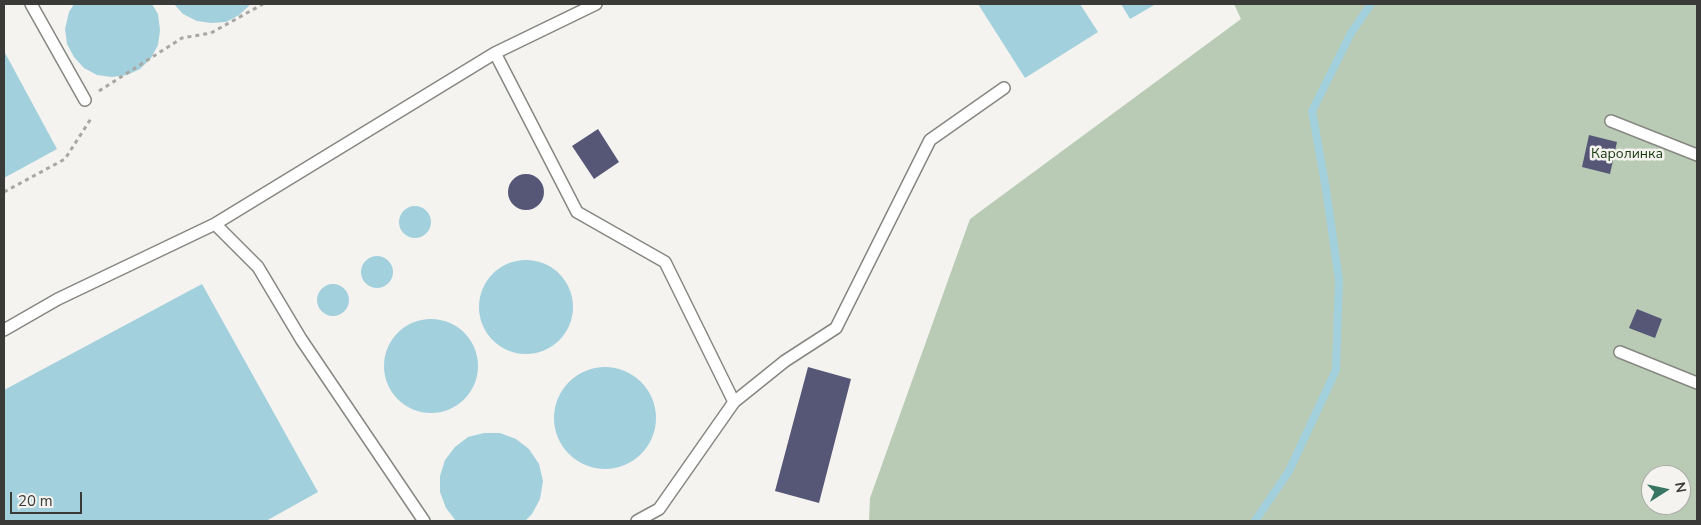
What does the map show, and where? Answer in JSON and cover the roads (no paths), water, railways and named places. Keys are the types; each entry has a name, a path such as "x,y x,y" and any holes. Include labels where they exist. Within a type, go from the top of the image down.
{"lane":[{"path":"31,4 85,100"},
{"path":"4,330 58,299 215,224 495,53 596,4"},
{"path":"495,53 576,212 665,262 734,402"},
{"path":"637,521 659,509 734,402 785,361 836,328 930,140 1004,88"},
{"path":"1611,120 1697,155"},
{"path":"215,224 258,267 301,338 424,521"},
{"path":"1620,352 1697,383"}],"water":[{"path":"74,4 152,4 158,14 160,30 158,45 151,58 140,69 127,75 112,77 97,75 84,68 74,57 67,44 65,29 69,12"},
{"path":"174,4 251,4 239,15 226,22 211,23 197,21 183,14"},
{"path":"978,4 1080,4 1098,32 1025,78"},
{"path":"1121,4 1156,4 1130,19"},
{"path":"4,51 57,149 4,178"},
{"path":"415,206 421,207 426,211 430,216 430,228 426,233 421,237 415,238 409,237 404,233 400,228 399,222 400,216 404,211 409,207"},
{"path":"377,256 383,257 388,261 392,266 392,278 388,283 383,287 377,288 371,287 366,283 362,278 361,272 362,266 366,261 371,257"},
{"path":"526,260 544,263 559,274 570,289 573,307 570,325 559,340 544,351 526,354 508,351 493,340 482,325 479,307 482,289 493,274 508,263"},
{"path":"202,284 318,492 266,521 4,521 4,390"},
{"path":"333,284 339,285 344,289 348,294 348,306 344,311 339,315 333,316 327,315 322,311 318,306 317,300 318,294 322,289 327,285"},
{"path":"431,319 449,322 464,333 475,348 478,366 475,384 464,399 449,410 431,413 413,410 398,399 387,384 384,366 387,348 398,333 413,322"},
{"path":"605,367 625,371 641,382 652,398 656,418 652,438 641,454 625,465 605,469 585,465 569,454 558,438 554,418 558,398 569,382 585,371"},
{"path":"484,433 500,433 516,439 529,449 539,464 543,481 540,499 532,514 525,521 456,521 446,508 440,492 440,476 445,460 455,447 468,437"}],"waterway":[{"path":"1255,521 1289,471 1336,370 1339,280 1326,189 1312,111 1351,33 1371,4"}],"park label":[{"name":"Каролинка","path":"1627,155"}]}
